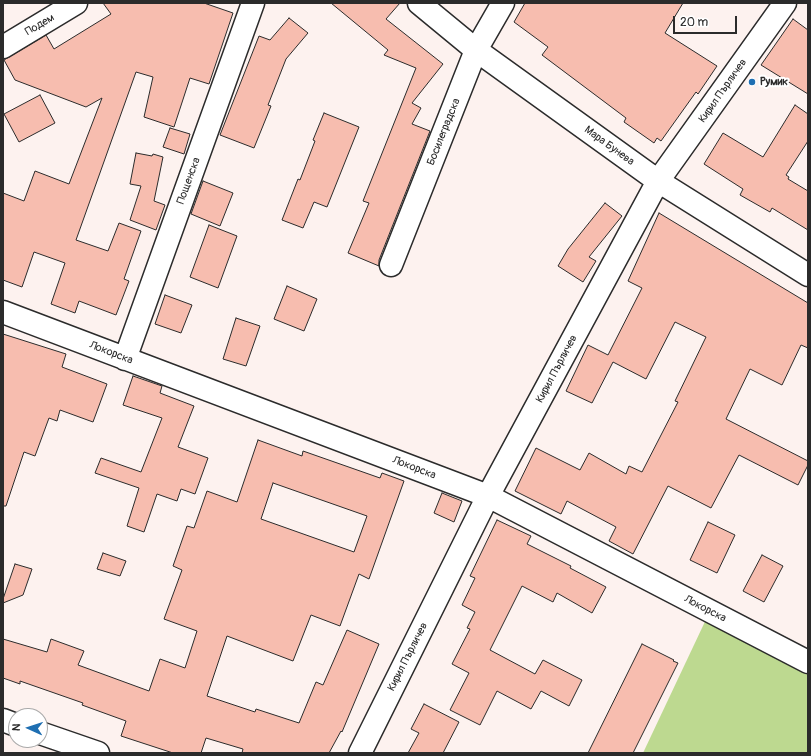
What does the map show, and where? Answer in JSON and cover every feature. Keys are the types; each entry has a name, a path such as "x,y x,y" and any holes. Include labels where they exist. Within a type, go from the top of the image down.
{"street":[{"name":"Подем","path":"3,47 76,3"},
{"name":"Пощенска","path":"126,359 253,3"},
{"name":"Мара Бунева","path":"419,3 476,50 658,181 808,275"},
{"name":"Босилеградска","path":"391,265 476,50 503,3"},
{"name":"Кирил Пърличев","path":"360,753 488,496 658,181 785,3"},
{"name":"Локорска","path":"3,312 488,496 808,662"},
{"path":"48,736 98,753"}],"green space":[{"path":"710,611 808,667 808,753 643,753"}],"building":[{"path":"103,3 204,3 233,13 209,84 190,78 174,127 144,117 153,77 136,72 76,240 108,251 119,223 141,231 124,279 129,281 116,315 79,301 75,313 51,304 65,263 34,252 22,287 3,280 3,193 24,201 35,171 69,184 102,98 86,107 15,80 4,60 46,35 54,49 111,14"},
{"path":"331,3 400,3 386,19 443,64 412,103 421,108 412,124 430,131 379,260 379,266 348,253 369,203 363,201 416,68 384,55 388,50"},
{"path":"525,3 683,3 665,33 717,66 698,94 696,92 661,141 657,138 654,143 624,122 626,118 542,55 548,47 514,22"},
{"path":"289,18 308,33 286,59 268,105 271,106 254,148 220,135 259,36 270,40"},
{"path":"793,19 808,30 808,94 761,65"},
{"path":"40,95 55,123 19,142 4,114"},
{"path":"795,105 808,114 808,141 786,175 789,177 788,179 808,191 808,230 772,208 770,212 740,195 743,189 704,164 723,133 763,157"},
{"path":"324,113 359,127 327,207 314,202 303,228 282,220 298,179 300,180 315,141 313,140"},
{"path":"170,128 190,134 184,154 163,147"},
{"path":"136,153 152,156 153,154 163,157 154,201 165,205 156,230 130,220 141,186 130,184"},
{"path":"203,181 233,193 220,226 191,214"},
{"path":"605,203 622,216 589,257 596,261 583,282 558,266 568,249"},
{"path":"659,213 808,303 808,348 801,345 782,385 750,369 726,419 808,461 808,465 798,485 739,455 711,508 668,486 633,554 609,541 616,527 567,501 561,514 515,491 536,448 580,470 589,453 626,474 629,466 642,472 678,402 675,401 706,337 675,322 646,379 613,362 592,403 566,391 588,345 608,355 642,288 628,281"},
{"path":"209,225 237,236 218,288 190,277"},
{"path":"287,286 317,299 304,331 274,319"},
{"path":"165,295 192,305 181,333 155,324"},
{"path":"236,318 260,326 246,366 223,359"},
{"path":"3,334 66,354 62,367 107,384 93,422 60,410 57,421 49,418 35,456 24,452 6,506 3,506"},
{"path":"133,376 162,386 160,393 194,406 178,447 208,458 195,494 181,489 177,501 157,494 144,532 127,526 139,488 95,473 101,458 141,472 162,418 123,405"},
{"path":"258,440 302,456 303,451 380,478 382,473 404,481 369,579 359,574 340,626 311,615 293,661 227,636 207,696 255,712 256,709 299,723 316,682 323,685 347,630 379,644 342,732 341,731 329,753 242,753 243,749 206,738 201,753 173,753 121,736 126,721 82,705 83,703 20,681 20,684 3,678 3,639 47,652 51,639 84,651 78,665 149,691 160,659 185,668 197,631 164,619 182,570 173,566 187,526 194,528 207,491 237,502","holes":["273,483 367,516 354,552 261,519"]},
{"path":"442,493 462,501 454,522 434,513"},
{"path":"497,520 531,536 527,544 571,566 570,568 606,587 592,613 557,593 553,602 522,586 490,650 535,674 543,660 582,680 569,706 541,691 531,709 497,691 480,725 450,710 469,673 452,664 470,629 467,628 475,612 462,605 475,578 470,576"},
{"path":"708,522 735,535 717,573 690,560"},
{"path":"103,553 126,561 120,576 97,569"},
{"path":"762,555 783,566 764,602 743,591"},
{"path":"15,564 32,569 23,595 3,603 3,599"},
{"path":"642,644 678,663 633,753 588,753"},
{"path":"424,704 459,722 443,753 408,753 419,733 411,729"}],"place":[{"name":"Румик","path":"752,82"}]}
